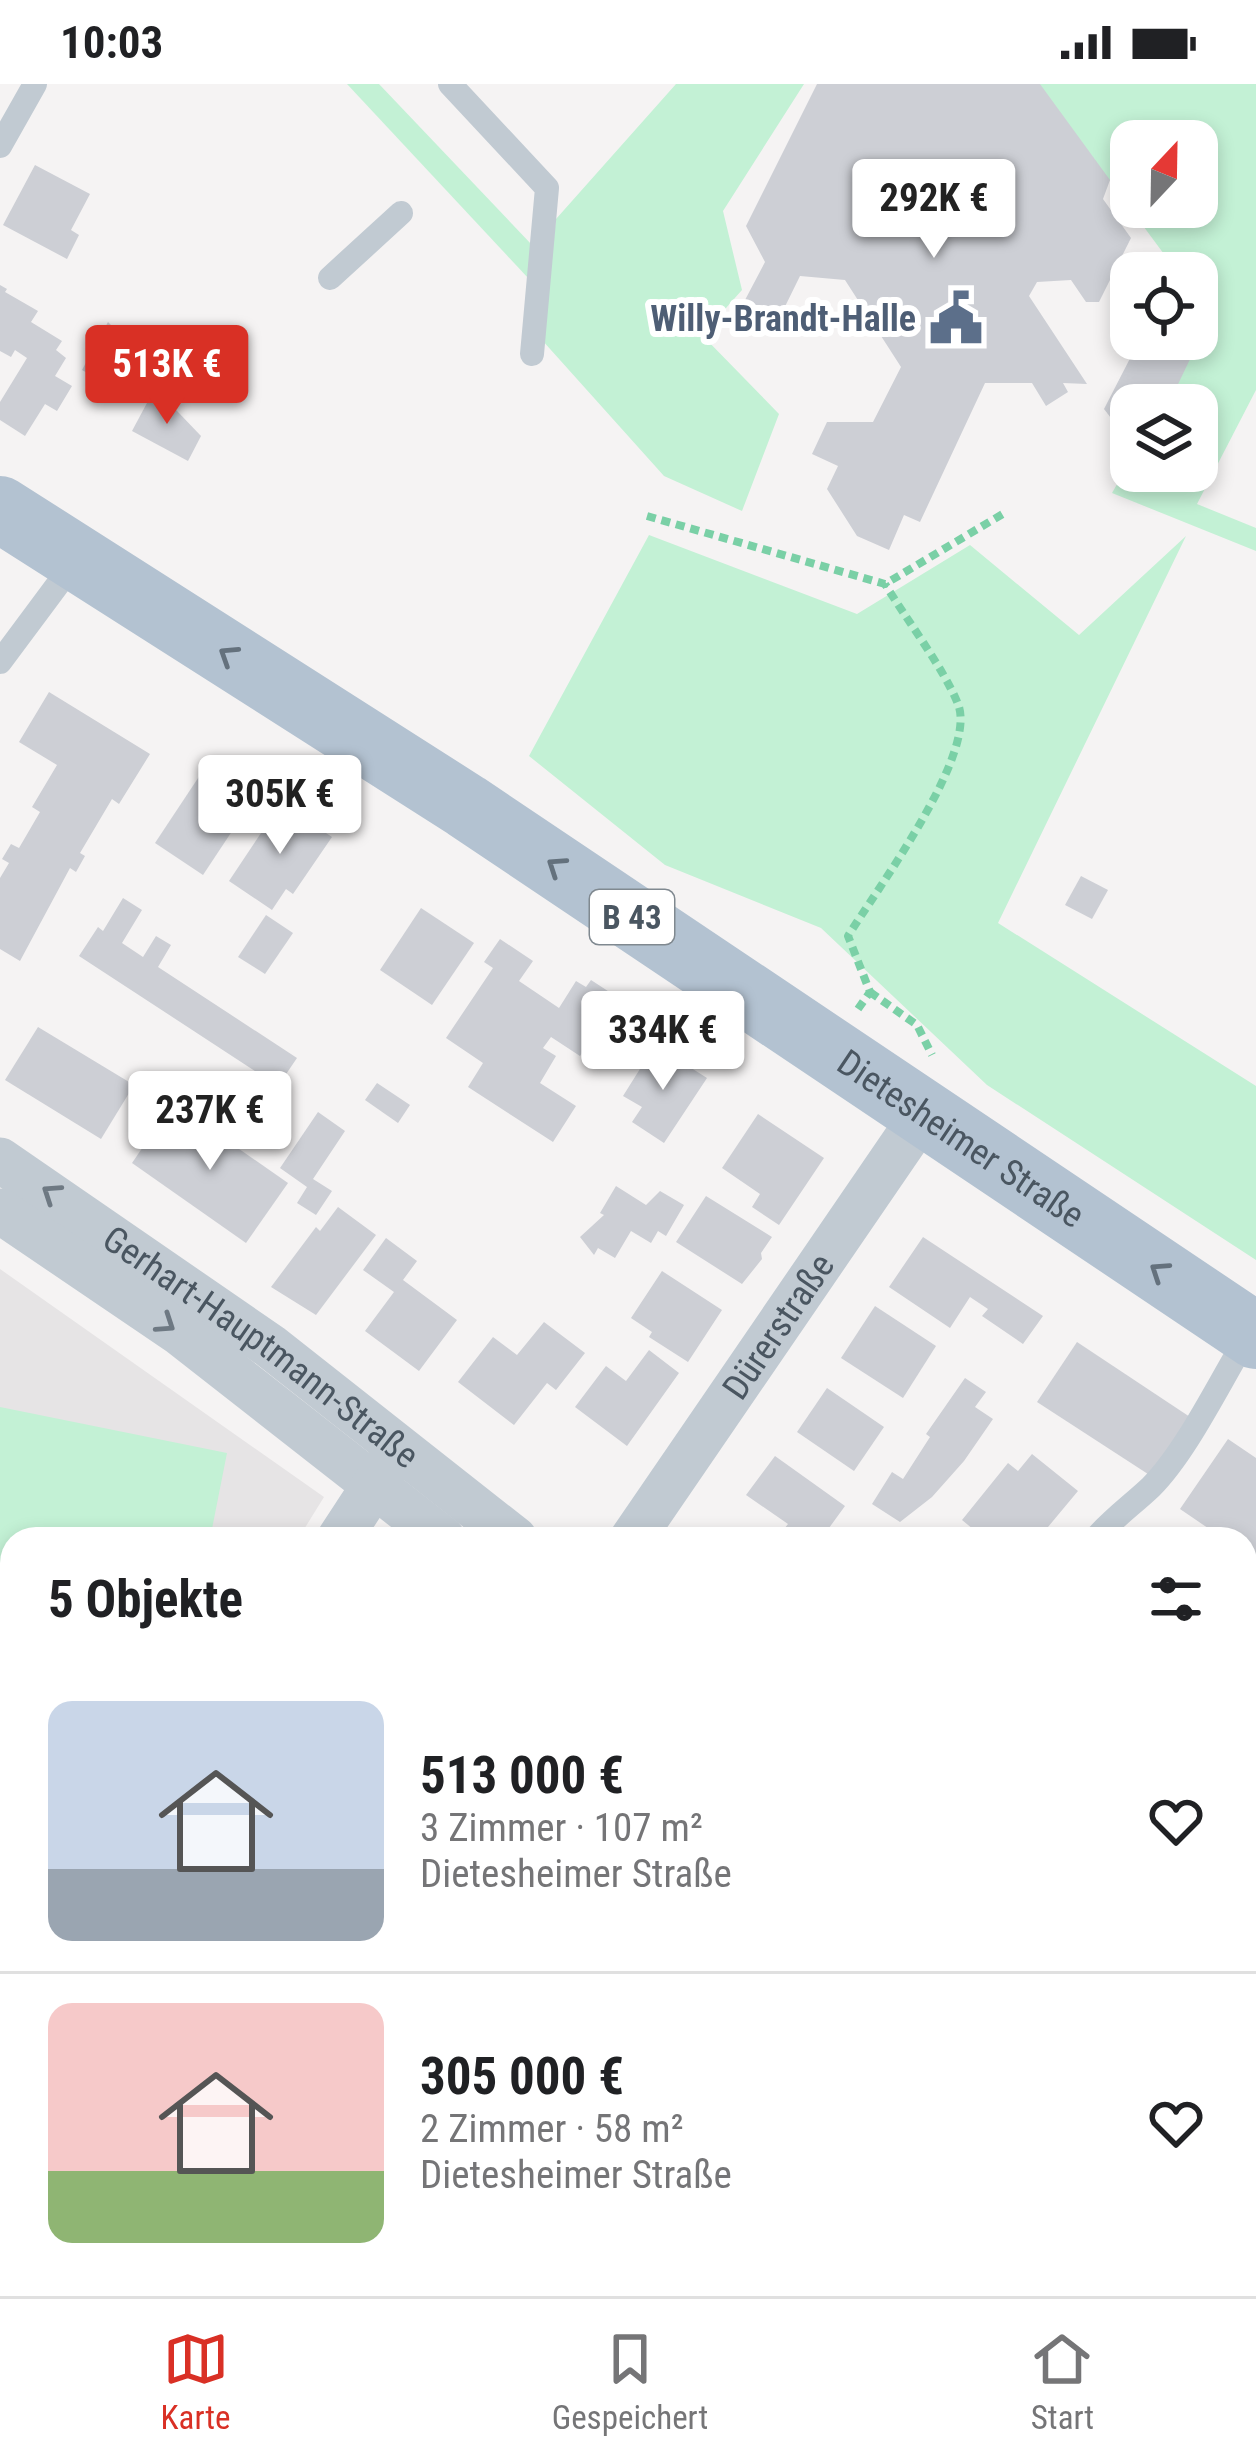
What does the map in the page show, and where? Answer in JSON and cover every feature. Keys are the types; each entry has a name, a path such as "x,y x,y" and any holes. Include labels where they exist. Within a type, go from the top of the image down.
{"main road":[{"name":"Dietesheimer Straße","path":"0,509 466,806 1253,1334"}],"street":[{"name":"Dürerstraße","path":"640,1527 922,1114"},
{"name":"Gerhart-Hauptmann-Straße","path":"0,1160 270,1346 500,1527"},
{"name":"Gerhart-Hauptmann-Straße","path":"0,1211 181,1334 428,1527"},
{"path":"348,1527 401,1445"}],"lane":[{"path":"0,146 35,84"},
{"path":"450,84 547,188 532,354"},
{"path":"330,278 401,213"},
{"path":"0,662 77,558"},
{"path":"1106,1527 1168,1466 1253,1334"}],"path":[{"path":"885,584 1006,512"},
{"path":"647,516 885,584 959,706 962,733 950,770 848,935 870,992 830,1049"}],"shaded area":[{"path":"0,1269 324,1497 305,1527 0,1527"}],"green space":[{"path":"347,84 379,84 532,245 529,279"},
{"path":"676,84 804,84 723,211 742,290 702,335 779,414 742,511 664,476 542,340 556,219"},
{"path":"1038,84 1256,84 1256,390 1218,463 1218,384 1175,384 1189,360 1218,360 1218,252 1162,252 1145,228 1218,228 1218,120 1110,120 1110,181"},
{"path":"1203,492 1197,504 1256,528 1256,551 1112,493"},
{"path":"649,535 857,614 970,545 1079,635 1186,536 998,923 1256,1086 1256,1260 987,1085 821,928 665,865 529,756"},
{"path":"0,1407 227,1453 212,1527 0,1527"}],"building":[{"name":"Willy-Brandt-Halle","path":"817,84 1040,84 1110,180 1103,199 1110,209 1110,228 1124,228 1131,238 1124,252 1110,252 1110,280 1099,302 1086,302 1071,280 1037,282 1029,296 1087,384 1063,383 1068,392 1046,406 1032,383 985,383 920,522 904,515 889,550 857,536 827,489 838,466 812,454 827,422 873,422 901,367 845,280 800,276 772,333 745,300 765,262 746,226"},
{"path":"35,165 90,194 71,230 79,235 67,259 3,225"},
{"path":"0,285 38,311 31,322 62,341 56,350 66,358 55,376 72,386 57,411 45,404 25,436 0,420 0,402 27,358 15,350 11,357 0,351"},
{"path":"108,322 143,358 124,393 82,370"},
{"path":"1129,360 1190,360 1178,384 1117,384"},
{"path":"155,388 201,436 188,461 132,431"},
{"path":"49,692 150,754 119,804 112,799 80,853 85,856 76,872 70,868 20,961 0,949 0,878 9,863 2,859 11,844 19,848 40,812 32,807 57,765 19,742"},
{"path":"212,757 260,789 203,875 155,843"},
{"path":"281,803 332,837 293,894 286,889 272,910 229,881"},
{"path":"1081,876 1108,890 1092,919 1065,905"},
{"path":"123,898 142,910 122,943 143,957 156,936 171,945 158,967 297,1058 278,1086 79,956 98,927 103,931"},
{"path":"421,908 474,943 432,1005 380,970"},
{"path":"266,915 293,933 265,974 238,957"},
{"path":"500,939 533,961 519,981 559,1008 576,981 586,987 591,980 637,1010 602,1063 584,1050 580,1056 551,1037 543,1048 556,1056 540,1083 576,1106 553,1142 468,1087 483,1063 446,1038 493,968 484,962"},
{"path":"38,1027 134,1085 101,1139 5,1080"},
{"path":"655,1045 707,1078 664,1143 632,1122 642,1107 623,1096"},
{"path":"377,1083 410,1105 398,1123 365,1100"},
{"path":"173,1103 288,1183 246,1243 132,1163"},
{"path":"318,1112 345,1131 313,1179 332,1191 316,1215 297,1203 307,1187 280,1168"},
{"path":"758,1114 824,1158 779,1225 752,1207 760,1194 722,1168"},
{"path":"616,1186 646,1205 660,1191 684,1205 666,1236 658,1231 651,1243 631,1231 615,1258 598,1248 594,1255 580,1237 604,1215 600,1213"},
{"path":"706,1196 772,1237 742,1284 676,1242"},
{"path":"338,1207 376,1235 316,1315 271,1287 316,1227 320,1231"},
{"path":"923,1237 1043,1316 1023,1344 982,1316 988,1309 970,1297 950,1328 889,1287"},
{"path":"386,1238 417,1261 403,1280 457,1320 419,1371 365,1331 394,1292 363,1270"},
{"path":"662,1271 722,1310 688,1362 649,1337 652,1332 631,1318"},
{"path":"875,1306 936,1346 903,1398 841,1358"},
{"path":"544,1322 585,1353 556,1390 547,1383 514,1425 458,1382 493,1337 517,1355"},
{"path":"1077,1342 1190,1417 1151,1476 1037,1402"},
{"path":"649,1350 679,1373 627,1446 575,1407 606,1366 626,1381"},
{"path":"965,1378 986,1392 975,1407 993,1419 932,1497 900,1522 872,1504 892,1472 903,1479 930,1437 926,1434"},
{"path":"827,1388 884,1427 854,1471 797,1432"},
{"path":"1228,1439 1256,1458 1256,1527 1206,1527 1180,1509"},
{"path":"1032,1454 1078,1491 1048,1527 970,1527 962,1520 1008,1463 1018,1471"},
{"path":"775,1456 845,1506 830,1527 786,1527 788,1524 746,1495"}],"place":[{"name":"Willy-Brandt-Halle","path":"956,318"}]}
